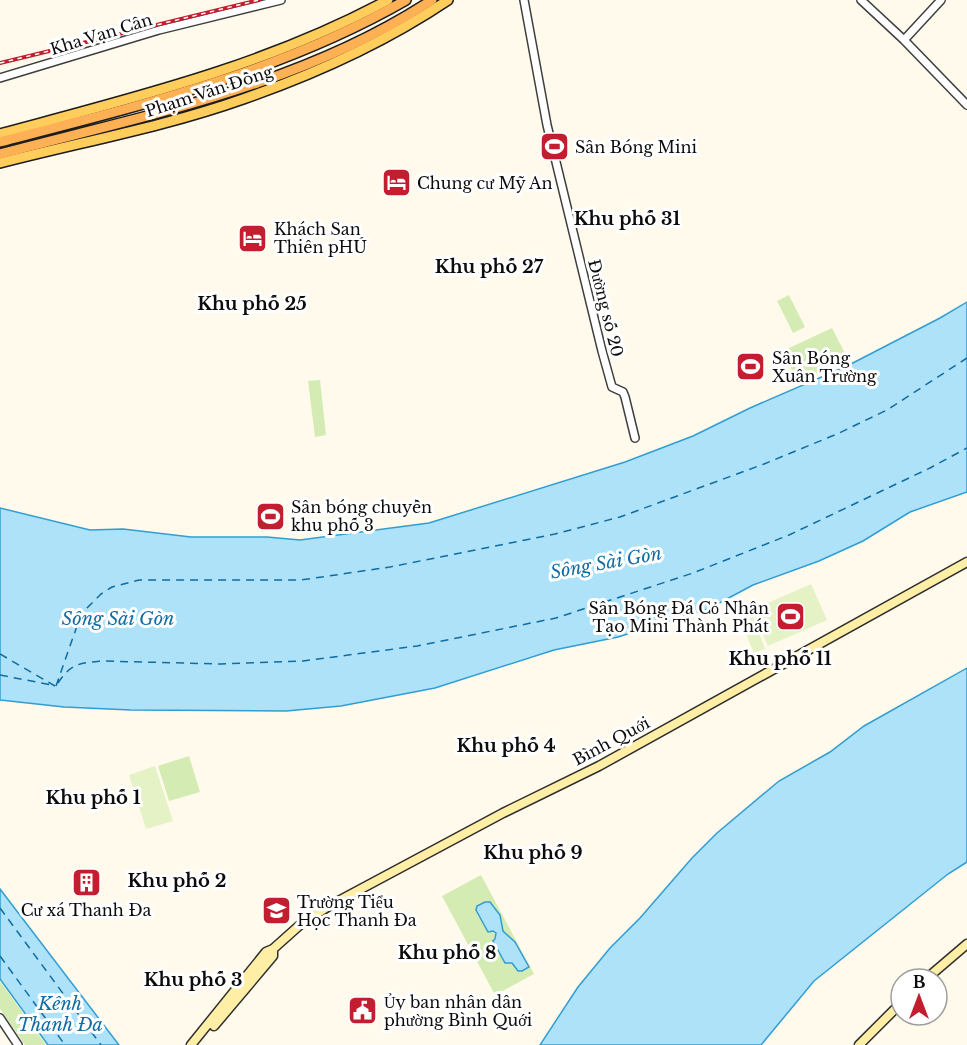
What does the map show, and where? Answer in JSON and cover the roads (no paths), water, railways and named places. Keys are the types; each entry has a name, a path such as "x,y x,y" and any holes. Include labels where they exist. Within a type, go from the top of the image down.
{"highway":[{"name":"Phạm Văn Đồng","path":"0,142 91,118 122,106 274,63 344,33 406,0"},
{"name":"Phạm Văn Đồng","path":"0,154 122,122 276,77 344,48 432,0"}],"main road":[{"name":"Phạm Văn Đồng","path":"0,134 122,106 276,52 333,29 388,0"},
{"name":"Phạm Văn Đồng","path":"0,163 242,99 319,69 387,36 448,0"},
{"path":"120,133 122,122"},
{"name":"Bình Quới","path":"241,990 266,952 273,949 301,924 329,906 503,813 599,766 967,562"},
{"path":"940,967 967,944"},
{"path":"191,1045 241,990"},
{"path":"198,1045 241,990"},
{"path":"859,1045 889,1015"}],"street":[{"name":"Kha Vạn Cân","path":"0,78 159,30 280,0"},
{"name":"Đường số 20","path":"524,0 547,125 602,351 612,387 623,392 635,438"},
{"path":"861,0 904,40 967,105"},
{"path":"904,40 941,0"},
{"path":"0,1018 18,1045"}],"water":[{"name":"Sông Sài Gòn","path":"967,302 967,492 910,512 863,541 819,561 753,585 708,609 618,637 554,650 435,688 341,706 286,711 131,710 64,707 0,700 0,508 90,530 123,529 191,537 267,537 300,540 429,523 625,462 693,436 750,408 847,366"},
{"path":"967,668 967,862 948,874 814,981 761,1045 540,1045 578,987 610,948 717,833 779,781 830,752 864,726"},
{"name":"Kênh Thanh Đa","path":"0,889 119,1045 48,1045 0,979"},
{"path":"490,902 500,915 503,931 515,942 529,967 518,971 512,963 505,963 493,941 496,933 488,932 476,910 477,906"}],"railway":[{"path":"0,63 259,0"}],"place":[{"name":"Sân Bóng Mini","path":"554,147"},
{"name":"Chung cư Mỹ An","path":"396,183"},
{"name":"Khách Sạn Thiên pHÚ","path":"253,238"},
{"name":"Sân Bóng Xuân Trường","path":"751,367"},
{"name":"Sân bóng chuyền khu phố 3","path":"270,516"},
{"name":"Sân Bóng Đá Cỏ Nhân Tạo Mini Thành Phát","path":"790,617"},
{"name":"Cư xá Thanh Đa","path":"86,882"},
{"name":"Trường Tiểu Học Thanh Đa","path":"276,911"},
{"name":"Ủy ban nhân dân phường Bình Quới","path":"363,1011"}],"district":[{"name":"Khu phố 31","path":"627,219"},
{"name":"Khu phố 27","path":"489,267"},
{"name":"Khu phố 25","path":"252,304"},
{"name":"Khu phố 11","path":"780,659"},
{"name":"Khu phố 4","path":"506,746"},
{"name":"Khu phố 1","path":"93,798"},
{"name":"Khu phố 9","path":"533,853"},
{"name":"Khu phố 2","path":"177,881"},
{"name":"Khu phố 8","path":"447,953"},
{"name":"Khu phố 3","path":"193,980"}]}
